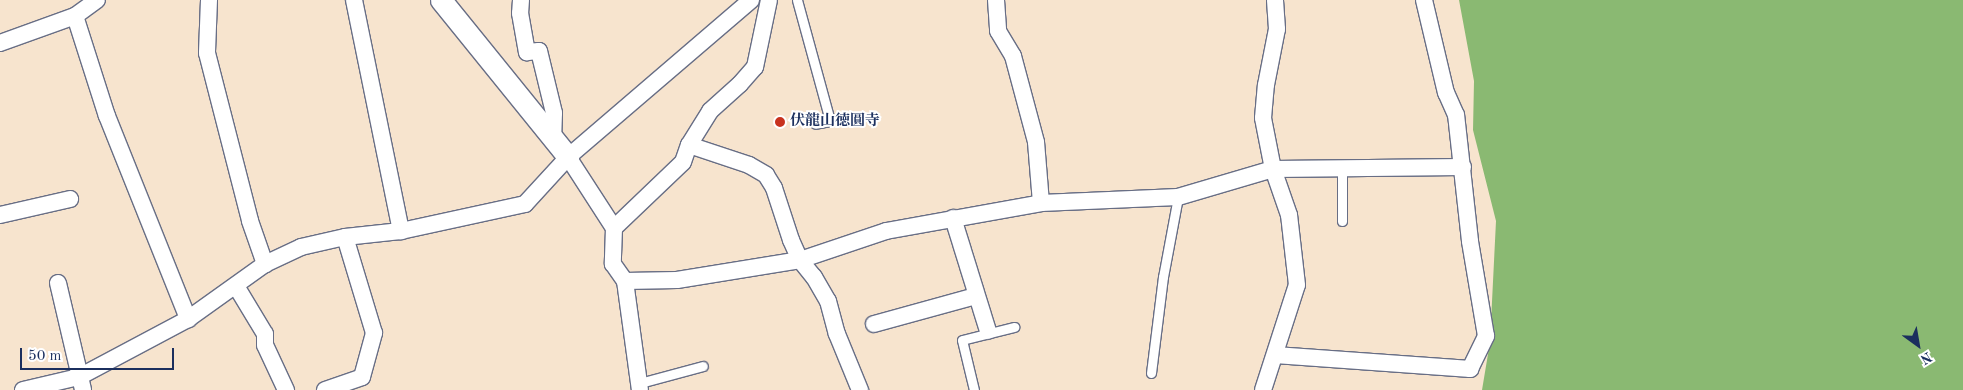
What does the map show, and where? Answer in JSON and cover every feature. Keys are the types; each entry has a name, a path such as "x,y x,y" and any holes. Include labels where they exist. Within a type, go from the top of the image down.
{"street":[{"path":"0,43 75,16 97,0"},
{"path":"209,0 207,53 250,220 265,264"},
{"path":"354,0 400,231"},
{"path":"441,0 553,136 614,228 613,264 625,281 640,387"},
{"path":"521,0 520,13 527,52 539,51 554,113 553,136"},
{"path":"23,390 81,383 188,319 265,264 301,247 346,237 400,231 525,204 568,157 751,0"},
{"path":"614,228 683,162 689,145 710,111 740,84 755,67 769,0"},
{"path":"996,0 998,31 1013,56 1036,142 1041,202"},
{"path":"1263,390 1297,285 1290,215 1273,168 1264,118 1266,85 1277,29 1275,0"},
{"path":"1275,355 1470,369 1486,336 1470,241 1456,115 1446,93 1424,0"},
{"path":"75,16 107,116 188,319"},
{"path":"689,145 749,164 766,175 774,188 791,240 800,260 828,301 837,334 860,390"},
{"path":"625,281 677,280 800,260 886,231 1041,202 1178,197 1273,168 1463,167"},
{"path":"0,216 70,199"},
{"path":"953,218 988,331"},
{"path":"325,390 362,377 374,333 346,237"},
{"path":"58,283 81,383"},
{"path":"236,286 265,334 264,345 286,390"},
{"path":"874,324 976,296"}],"lane":[{"path":"797,0 830,121 815,124"},
{"path":"1342,167 1342,221"},
{"path":"1151,373 1163,277 1178,197"},
{"path":"974,390 962,340 988,331 1014,327"},
{"path":"640,387 703,366"}],"green space":[{"path":"1459,0 1963,0 1963,390 1482,390 1490,342 1496,221 1473,130 1474,81"}],"place":[{"name":"伏龍山徳圓寺","path":"780,122"}]}
